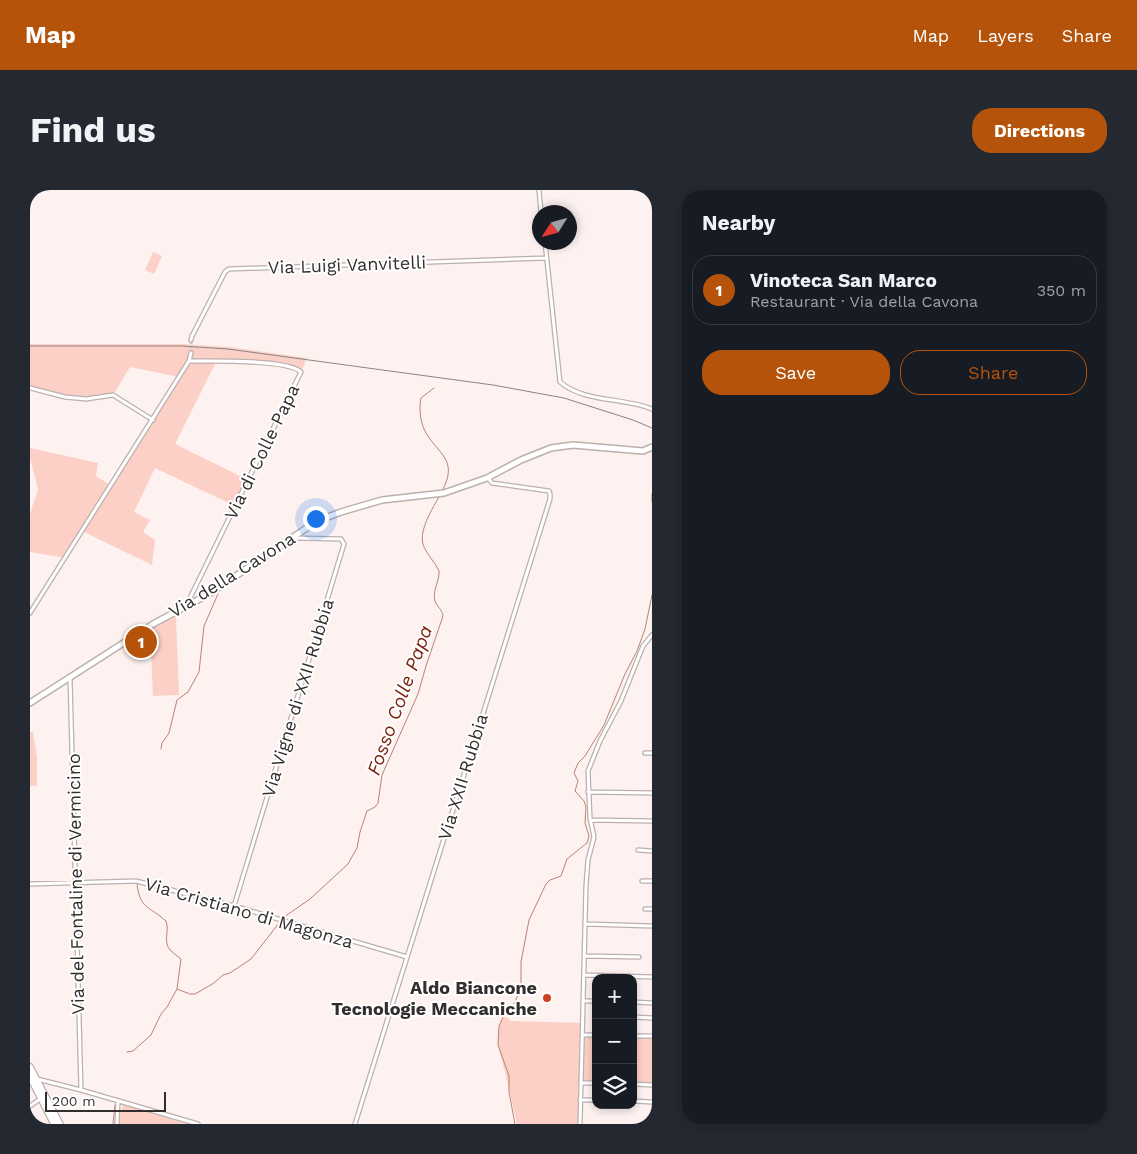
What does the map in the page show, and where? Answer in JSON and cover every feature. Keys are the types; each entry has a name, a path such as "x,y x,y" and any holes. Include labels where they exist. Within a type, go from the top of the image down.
{"main road":[{"name":"Via della Cavona","path":"30,704 153,624 209,594 317,521 382,500 441,493 487,478 527,457 551,448 573,445 643,451 652,447"},
{"path":"30,1067 33,1079 60,1124"},
{"path":"43,1097 54,1124"}],"street":[{"path":"539,190 540,205"},
{"path":"546,250 560,382 589,395 652,409"},
{"name":"Via Luigi Vanvitelli","path":"191,340 225,272 230,268 547,258"},
{"path":"30,613 189,361 191,353"},
{"name":"Via di Colle Papa","path":"186,606 301,372 280,364 189,361"},
{"path":"30,388 65,397 114,396 152,420"},
{"name":"Via XXII Rubbia","path":"355,1124 550,499 549,491 492,483 487,478"},
{"name":"Via Vigne di XXII Rubbia","path":"234,906 344,544 341,539 291,538"},
{"path":"580,1124 587,874 594,837 590,820 587,777 589,766 601,737 621,701 645,643 652,635"},
{"name":"Via del Fontaline di Vermicino","path":"70,678 81,1090"},
{"path":"645,753 652,753"},
{"path":"588,792 652,793"},
{"path":"590,820 652,821"},
{"path":"638,850 652,851"},
{"name":"Via Cristiano di Magonza","path":"30,884 136,881 234,906 407,958"},
{"path":"642,881 652,881"},
{"path":"645,909 652,909"},
{"path":"586,924 652,926"},
{"path":"585,956 639,957"},
{"path":"585,975 652,977"},
{"path":"584,1001 592,1001"},
{"path":"637,1002 652,1003"},
{"path":"637,1017 652,1018"},
{"path":"583,1035 592,1035"},
{"path":"637,1036 652,1036"},
{"path":"33,1079 81,1090 198,1124"},
{"path":"581,1083 592,1083"},
{"path":"637,1084 652,1085"},
{"path":"30,1106 43,1097"},
{"path":"580,1100 592,1100"},
{"path":"117,1124 118,1101"},
{"path":"637,1101 652,1102"}],"shaded area":[{"path":"153,252 162,256 154,274 145,270"},
{"path":"30,344 182,344 229,347 307,358 301,372 280,364 216,362 175,444 248,480 235,506 155,468 134,512 150,520 143,532 155,540 152,565 82,531 65,558 30,552 30,514 38,489 30,458 30,448 98,463 96,476 110,485 179,377 130,367 113,395 86,399 65,397 30,388"},
{"path":"176,616 179,695 153,696 150,630"},
{"path":"30,732 33,732 37,757 37,786 30,786"},
{"path":"504,1015 511,1021 583,1023 583,1035 592,1035 592,1083 581,1083 580,1124 517,1124 498,1045 499,1026"},
{"path":"637,1036 652,1036 652,1085 637,1084"},
{"path":"123,1104 187,1124 119,1124"}],"waterway":[{"name":"Fosso Colle Papa","path":"434,388 421,398 420,414 424,429 447,463 447,480 442,491"},
{"path":"652,494 652,502"},
{"name":"Fosso Colle Papa","path":"284,917 310,899 348,864 357,848 367,811 378,803 382,775 418,694 443,616 434,597 439,571 422,541 424,527 440,495"},
{"path":"161,749 162,743 169,733 177,700 188,692 199,672 204,626 218,594"},
{"path":"515,1124 509,1092 509,1076 498,1045 499,1026 504,1015 515,1002 521,987 521,962 529,920 546,884 550,880 561,876 567,859 587,843 589,836 585,823 586,807 584,801 575,791 578,781 574,773 578,763 585,756 604,725 625,674 637,651 645,629 652,595"},
{"path":"127,1052 133,1051 151,1035 161,1014 177,989 181,959 168,948 166,921 143,903 137,884"},
{"name":"Fosso Colle Papa","path":"177,989 195,994 214,983 223,975 230,973 251,959 279,923"},
{"path":"113,1124 115,1105"}],"tunnel":[{"path":"191,340 191,353"}],"railway":[{"path":"30,346 181,346 228,349 493,385 564,398 652,428"}],"place":[{"name":"Vinoteca San Marco","path":"141,642"},
{"name":"Aldo Biancone Tecnologie Meccaniche","path":"547,998"}]}
